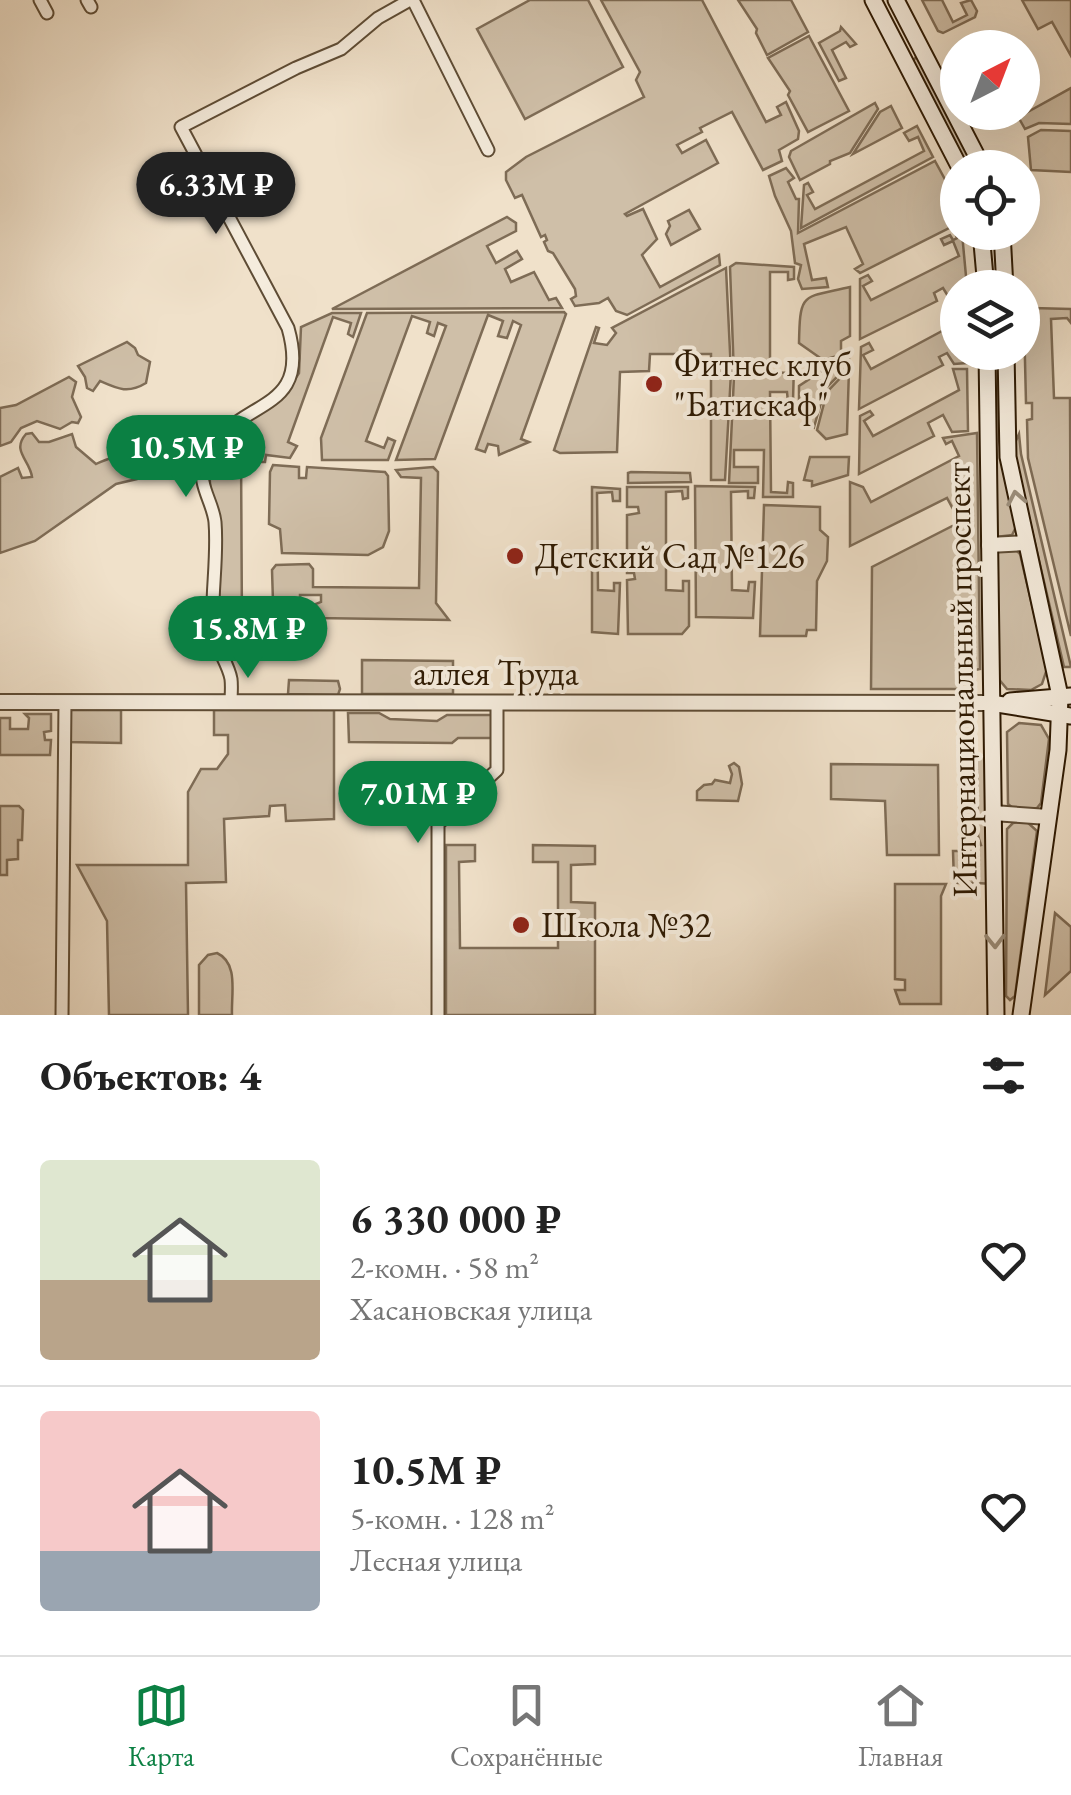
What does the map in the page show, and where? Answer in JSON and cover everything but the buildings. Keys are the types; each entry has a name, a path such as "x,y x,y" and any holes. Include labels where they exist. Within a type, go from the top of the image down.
{"main road":[{"path":"873,0 951,150"},
{"path":"896,0 974,150"},
{"name":"Интернациональный проспект","path":"987,370 996,1011"},
{"name":"Интернациональный проспект","path":"1006,370 1008,457 1025,542 1066,696 1020,1011"},
{"name":"аллея Труда","path":"991,703 1066,696"},
{"name":"аллея Труда","path":"991,703 1065,716"}],"street":[{"path":"40,0 47,13"},
{"path":"231,702 231,678 214,630 215,521 202,472 204,462 231,427 284,391 291,380 294,354 288,328 181,127 351,44 378,18 411,0 488,150"},
{"path":"902,56 921,47"},
{"path":"989,545 1025,542"},
{"name":"аллея Труда","path":"0,702 991,703"},
{"path":"62,1015 65,702"},
{"path":"438,1015 438,824 498,770 498,703"},
{"path":"993,813 1048,816"},
{"name":"Интернациональный проспект","path":"996,1011 1020,1011"}],"shaded area":[{"path":"530,0 588,0 623,67 525,119 477,29"},
{"path":"601,0 702,0 766,122 781,115 777,107 786,102 799,131 798,139 779,150 782,161 763,170 732,112 677,145 682,153 706,140 718,163 625,214 643,209 657,239 642,255 660,287 719,255 720,265 627,315 616,311 608,298 575,306 571,299 576,296 575,289 548,251 545,235 541,237 522,195 515,198 506,180 506,172 526,157 644,97 636,80 640,72"},
{"path":"738,0 791,0 808,32 767,55 757,29"},
{"path":"922,0 942,0 953,22 967,15 961,3 971,0 977,11 975,17 938,31"},
{"path":"1022,0 1071,0 1071,56 1052,22 1038,29"},
{"path":"841,27 856,44 850,47 846,42 832,50 846,78 839,81 819,43"},
{"path":"809,36 849,111 808,132 788,95 790,91 768,58"},
{"path":"916,57 920,59 940,99 940,114 913,61"},
{"path":"1071,88 1071,124 1040,123 1040,105"},
{"path":"875,103 878,109 850,153 800,180 789,157 791,151"},
{"path":"891,106 902,128 853,154 880,112"},
{"path":"917,126 933,157 801,228 804,185 808,183 813,192 807,195 815,209 924,151 918,137 909,141 904,133"},
{"path":"948,130 956,130 966,150 958,150"},
{"path":"1041,130 1071,131 1071,172 1040,170 1040,150 1029,150 1028,137"},
{"path":"935,161 940,170 940,233 860,273 855,269 863,264 846,227 804,244 812,280 826,278 828,287 802,289 798,279 801,265 795,263 791,231 769,176 786,168 794,178 788,182 799,199 798,233"},
{"path":"689,210 700,229 671,245 666,234 668,221"},
{"path":"507,217 516,223 516,231 487,246 496,263 517,251 522,259 505,269 511,282 534,272 549,300 556,298 562,308 332,309"},
{"path":"957,250 964,250 965,270 940,270 940,290 934,293 937,301 860,339 860,279 868,275 872,281 863,286 871,300 959,256"},
{"path":"736,263 794,267 794,279 788,280 788,272 770,272 770,372 788,373 789,364 794,364 793,401 788,402 787,392 770,392 771,492 787,493 788,482 793,483 793,497 763,497 764,450 734,450 734,467 758,467 758,483 729,483 734,376 730,267"},
{"path":"726,268 731,373 725,480 711,480 711,354 650,354 649,371 620,372 617,452 554,450 596,327 599,328 594,343 607,345 616,333 612,328"},
{"path":"850,287 850,336 841,341 841,355 823,360 799,343 803,305 813,296"},
{"path":"1040,308 1071,309 1071,323 1067,318 1051,319 1054,398 1070,398 1071,636 1028,458 1027,420 1032,419 1032,403 1026,403 1025,370 1040,370"},
{"path":"564,312 521,439 529,442 499,455 498,446 488,444 485,452 476,449 521,325 513,321 507,338 498,336 503,321 488,315 435,459 396,460 446,326 438,323 434,336 427,333 430,322 412,316 366,441 384,448 388,438 395,441 388,460 322,460 321,438 367,313"},
{"path":"332,313 361,313 353,337 348,334 351,323 333,317 288,442 297,446 290,458 266,455 265,462 258,462 258,450 241,451 242,628 259,629 259,620 266,620 262,635 220,635 209,468 235,430 284,396 299,373 301,327"},
{"path":"940,332 940,367 859,409 861,347 869,343 873,350 863,355 871,369"},
{"path":"127,342 150,362 146,383 123,389 100,381 93,391 87,388 78,366"},
{"path":"849,353 849,365 825,389 814,427 799,411 799,386"},
{"path":"849,369 847,434 826,439 817,430 827,392"},
{"path":"953,370 967,370 968,431 952,432 943,415 928,423 934,436 859,474 860,416 870,411 873,415 864,421 873,436 959,390"},
{"path":"991,370 998,370 999,440 1016,527 1012,535 996,537"},
{"path":"69,377 76,382 72,397 81,417 78,423 60,429 37,421 21,428 11,442 0,446 0,408 16,405"},
{"path":"197,429 198,443 193,452 137,479 116,484 35,541 0,553 0,477 18,468 22,478 32,477 20,446 26,434 32,433 39,442 49,442 72,434 76,447 96,464 167,435 172,440"},
{"path":"977,433 980,669 965,672 961,689 871,689 872,567 960,522 947,498 850,546 850,482 863,487 871,502 959,456 952,441 946,444 943,438"},
{"path":"1019,434 1071,667 1064,667 1015,458 1014,445"},
{"path":"810,457 849,457 848,475 812,486 812,481 804,480"},
{"path":"273,465 299,467 299,478 306,478 307,467 385,472 389,531 383,547 368,555 282,553 280,529 269,524"},
{"path":"433,467 438,472 436,603 449,620 317,618 313,617 313,605 321,602 321,595 300,595 300,634 274,634 272,570 276,565 309,564 313,569 313,587 419,588 421,478 401,477 396,470"},
{"path":"631,472 690,473 691,482 628,483"},
{"path":"695,486 755,487 754,498 748,498 748,491 731,492 732,590 748,591 749,582 755,582 753,618 696,617"},
{"path":"592,487 620,489 620,501 613,501 612,492 597,493 598,590 614,591 614,583 620,583 618,634 592,632"},
{"path":"627,487 688,487 688,498 683,499 682,491 666,492 666,590 683,591 683,581 689,581 689,626 682,634 628,634 627,580 635,579 634,573 627,573 627,515 639,513 638,507 627,507"},
{"path":"764,505 820,507 820,530 828,537 827,561 817,581 816,630 807,630 806,636 760,636"},
{"path":"1015,549 1020,554 1047,669 1042,684 1031,690 1007,689 997,677 992,559 998,551"},
{"path":"362,660 453,661 453,694 362,694"},
{"path":"289,680 338,681 340,689 338,695 288,694"},
{"path":"67,710 121,710 121,743 67,742"},
{"path":"214,710 334,710 334,819 286,821 285,805 270,806 269,816 224,819 226,882 186,883 188,1015 109,1015 107,921 77,865 188,865 188,792 201,769 217,769 228,754 228,735 214,735"},
{"path":"348,713 437,721 447,715 492,715 492,738 458,738 452,743 349,742"},
{"path":"25,714 51,714 51,731 44,732 45,740 51,740 50,755 0,755 0,718 10,718 10,729 28,729 29,718"},
{"path":"1019,723 1041,725 1049,739 1041,803 1037,808 1014,809 1008,804 1007,732"},
{"path":"977,757 989,757 992,884 978,883 977,846 981,845"},
{"path":"734,763 739,767 742,784 738,801 697,800 697,791 704,785 715,780 730,783 729,766"},
{"path":"831,764 938,765 939,855 887,855 885,801 831,799"},
{"path":"0,806 19,806 23,810 18,859 7,860 7,875 0,875"},
{"path":"1026,821 1037,831 1015,996 1010,1000 1006,996 1007,829 1013,823"},
{"path":"446,845 475,845 475,861 459,862 460,948 558,948 558,862 533,862 533,845 595,846 595,864 571,865 571,902 595,903 595,1015 446,1015"},
{"path":"953,851 973,851 973,883 954,883"},
{"path":"895,884 946,884 941,896 941,1004 900,1004 895,990 905,990 905,980 895,979"},
{"path":"1055,913 1071,927 1071,971 1045,995"},
{"path":"217,953 231,971 232,1015 199,1015 199,965 208,955"}],"place":[{"name":"Фитнес клуб \"Батискаф\"","path":"654,384"},
{"name":"Детский Сад №126","path":"515,556"},
{"name":"Школа №32","path":"521,925"}]}
